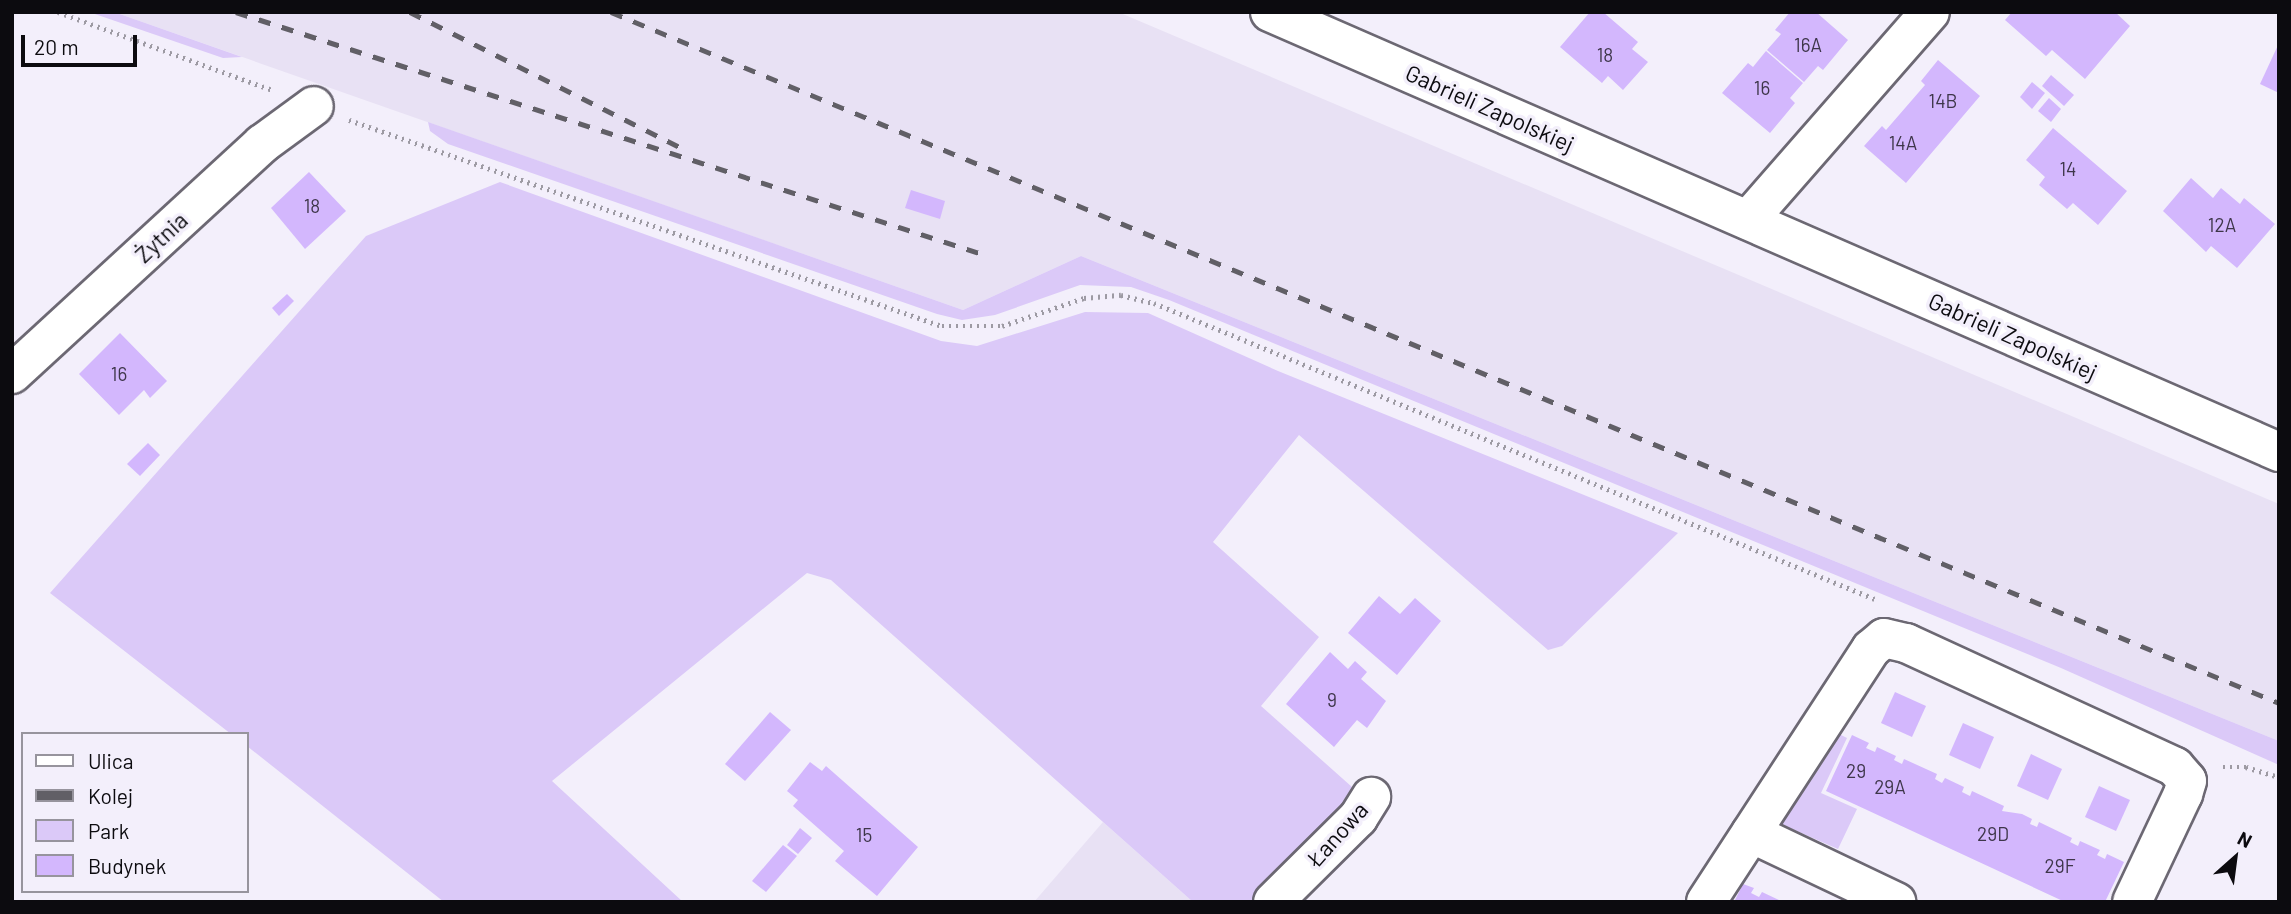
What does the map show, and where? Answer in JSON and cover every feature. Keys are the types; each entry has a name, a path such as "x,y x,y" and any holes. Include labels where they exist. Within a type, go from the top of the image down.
{"street":[{"name":"Gabrieli Zapolskiej","path":"1270,12 2279,452"},
{"path":"1748,220 1930,12"},
{"name":"Żytnia","path":"12,374 262,144 314,106"},
{"path":"1706,902 1871,649 1884,638 1906,643 2175,767 2187,782 2132,902"},
{"name":"Łanowa","path":"1273,902 1358,818 1371,797"},
{"path":"1751,833 1896,902"}],"path":[{"path":"58,12 314,106 942,326 1002,326 1084,298 1121,295 1154,303 1879,600"},
{"path":"2187,782 2224,767 2246,767 2279,777"}],"shaded area":[{"path":"114,12 1118,12 2279,504 2279,741 1081,256 963,310"},
{"path":"1103,822 1193,902 1034,902"}],"green space":[{"path":"89,12 114,12 242,57 223,58"},
{"path":"428,122 963,310 1081,256 2279,741 2279,765 2061,668 1169,300 1131,287 1080,285 995,315 962,320 937,314 448,144 430,131"},
{"path":"500,182 941,341 977,346 1085,312 1148,313 1278,371 1678,533 1562,646 1548,650 1299,435 1213,542 1319,637 1261,706 1361,795 1254,902 1193,902 831,580 807,573 552,781 683,902 444,902 248,747 248,732 228,732 50,593 366,236"},
{"path":"1835,732 1847,738 1821,793 1857,809 1838,849 1783,825 1778,813"}],"building":[{"path":"1590,12 1603,12 1638,42 1632,49 1648,62 1623,90 1608,76 1602,83 1560,47"},
{"path":"1790,12 1816,12 1848,40 1823,70 1818,66 1804,82 1767,50 1781,34 1775,30"},
{"path":"2012,12 2115,12 2130,26 2085,79 2052,50 2046,56 2005,20"},
{"path":"2279,43 2279,93 2260,84"},
{"path":"1766,51 1803,83 1790,98 1795,103 1770,133 1722,93 1748,63 1753,67"},
{"path":"1938,60 1980,96 1906,183 1864,146 1882,126 1886,130 1925,85 1921,81"},
{"path":"2051,75 2074,95 2064,106 2042,86"},
{"path":"2032,82 2045,93 2032,109 2020,97"},
{"path":"2049,98 2061,109 2051,122 2038,111"},
{"path":"2053,128 2127,191 2098,225 2073,203 2067,209 2039,185 2045,177 2026,160"},
{"path":"309,172 346,211 305,249 271,208"},
{"path":"2191,178 2213,198 2221,188 2240,204 2244,198 2275,224 2237,268 2211,246 2206,252 2163,211"},
{"path":"911,190 945,201 940,219 905,208"},
{"path":"287,294 294,301 279,316 272,308"},
{"path":"120,333 167,381 150,398 144,390 119,415 79,374"},
{"path":"148,443 160,455 140,476 127,464"},
{"path":"1379,596 1400,614 1415,598 1441,621 1397,675 1348,633"},
{"path":"1330,652 1348,669 1355,661 1367,672 1361,679 1386,701 1367,728 1357,720 1334,747 1286,704"},
{"path":"1895,692 1926,706 1912,737 1881,723"},
{"path":"770,712 791,730 745,781 725,764"},
{"path":"1963,723 1994,737 1980,769 1949,755"},
{"path":"1852,735 1869,743 1866,748 1875,752 1877,747 1896,756 1894,760 1902,764 1904,759 1937,774 1935,779 1942,783 1945,778 1964,787 1962,792 1970,796 1972,791 2004,806 2002,811 2022,814 2032,819 2030,824 2037,827 2039,822 2072,838 2070,842 2078,846 2080,841 2100,850 2097,855 2105,859 2107,854 2124,862 2105,902 2065,902 1826,791"},
{"path":"2031,754 2062,769 2048,800 2017,786"},
{"path":"810,762 822,771 826,766 918,847 877,896 835,861 844,851 793,806 798,800 787,791"},
{"path":"2099,786 2130,800 2116,831 2085,817"},
{"path":"800,828 812,838 798,854 787,845"},
{"path":"783,845 797,856 766,892 752,881"},
{"path":"1743,884 1754,888 1751,893 1759,897 1762,892 1783,902 1734,902"}],"railway":[{"path":"236,12 979,253"},
{"path":"410,12 684,149"},
{"path":"611,12 2279,703"}]}
